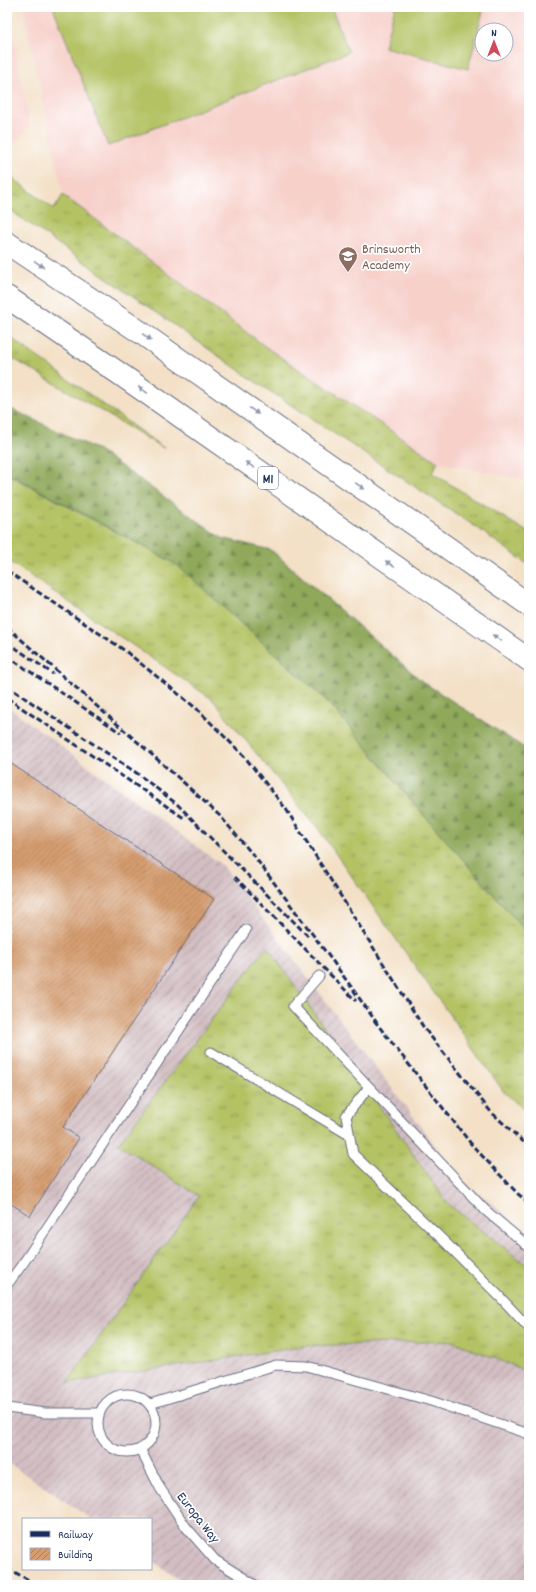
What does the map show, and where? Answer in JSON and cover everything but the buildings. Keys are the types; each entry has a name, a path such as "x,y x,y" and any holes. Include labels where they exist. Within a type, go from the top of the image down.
{"highway":[{"path":"7,242 146,336 529,604"},
{"name":"M1","path":"7,297 120,374 529,660"}],"lane":[{"path":"7,1284 24,1262 246,930"},
{"path":"319,976 293,1006 485,1210 529,1247"},
{"path":"211,1052 349,1135"},
{"path":"369,1086 346,1116 353,1154 445,1242 529,1328"},
{"path":"150,1404 276,1365 306,1366 431,1401 529,1434"},
{"path":"122,1393 133,1394 150,1404 154,1413 156,1428 152,1437 140,1449 131,1452 119,1451 110,1447 101,1438 98,1428 99,1413 103,1404 113,1396 122,1393"},
{"path":"7,1408 46,1413 99,1413"},
{"name":"Europa Way","path":"140,1449 160,1488 186,1527 215,1560 255,1585"}],"shaded area":[{"path":"7,7 30,125 7,152"},
{"name":"Brinsworth Academy","path":"23,7 529,7 529,481 438,462 270,350 63,195"},
{"path":"7,706 223,866 460,1178 529,1234 529,1585 187,1585 152,1561 152,1518 90,1518 7,1462"}],"green space":[{"path":"53,7 331,7 349,52 108,146"},
{"path":"395,7 484,7 480,22 474,22 474,46 468,69 384,47"},
{"path":"7,174 54,209 63,195 270,350 438,462 432,473 529,533 529,565 476,527 250,378 7,208"},
{"path":"7,335 165,449 7,355"},
{"path":"7,407 98,450 222,538 271,550 423,682 529,751 529,935 417,807 329,703 176,564 7,473"},
{"path":"7,474 176,564 329,703 417,807 529,935 529,1114 504,1092 319,830 212,699 7,560"},
{"path":"267,946 448,1204 529,1267 529,1372 452,1341 306,1346 67,1383 199,1196 118,1144"}],"railway":[{"path":"7,571 124,650 197,709 244,756 286,809 424,1028 491,1112 529,1147"},
{"path":"7,627 220,816 254,856 377,1023"},
{"path":"7,642 53,674"},
{"path":"7,656 121,733"},
{"path":"7,686 138,774 178,805 309,937"},
{"path":"7,698 184,818"},
{"path":"235,877 356,1001"},
{"path":"374,1020 472,1145 518,1194 529,1203"},
{"path":"7,1568 38,1585"}],"place":[{"name":"Brinsworth Academy","path":"348,273"}]}
